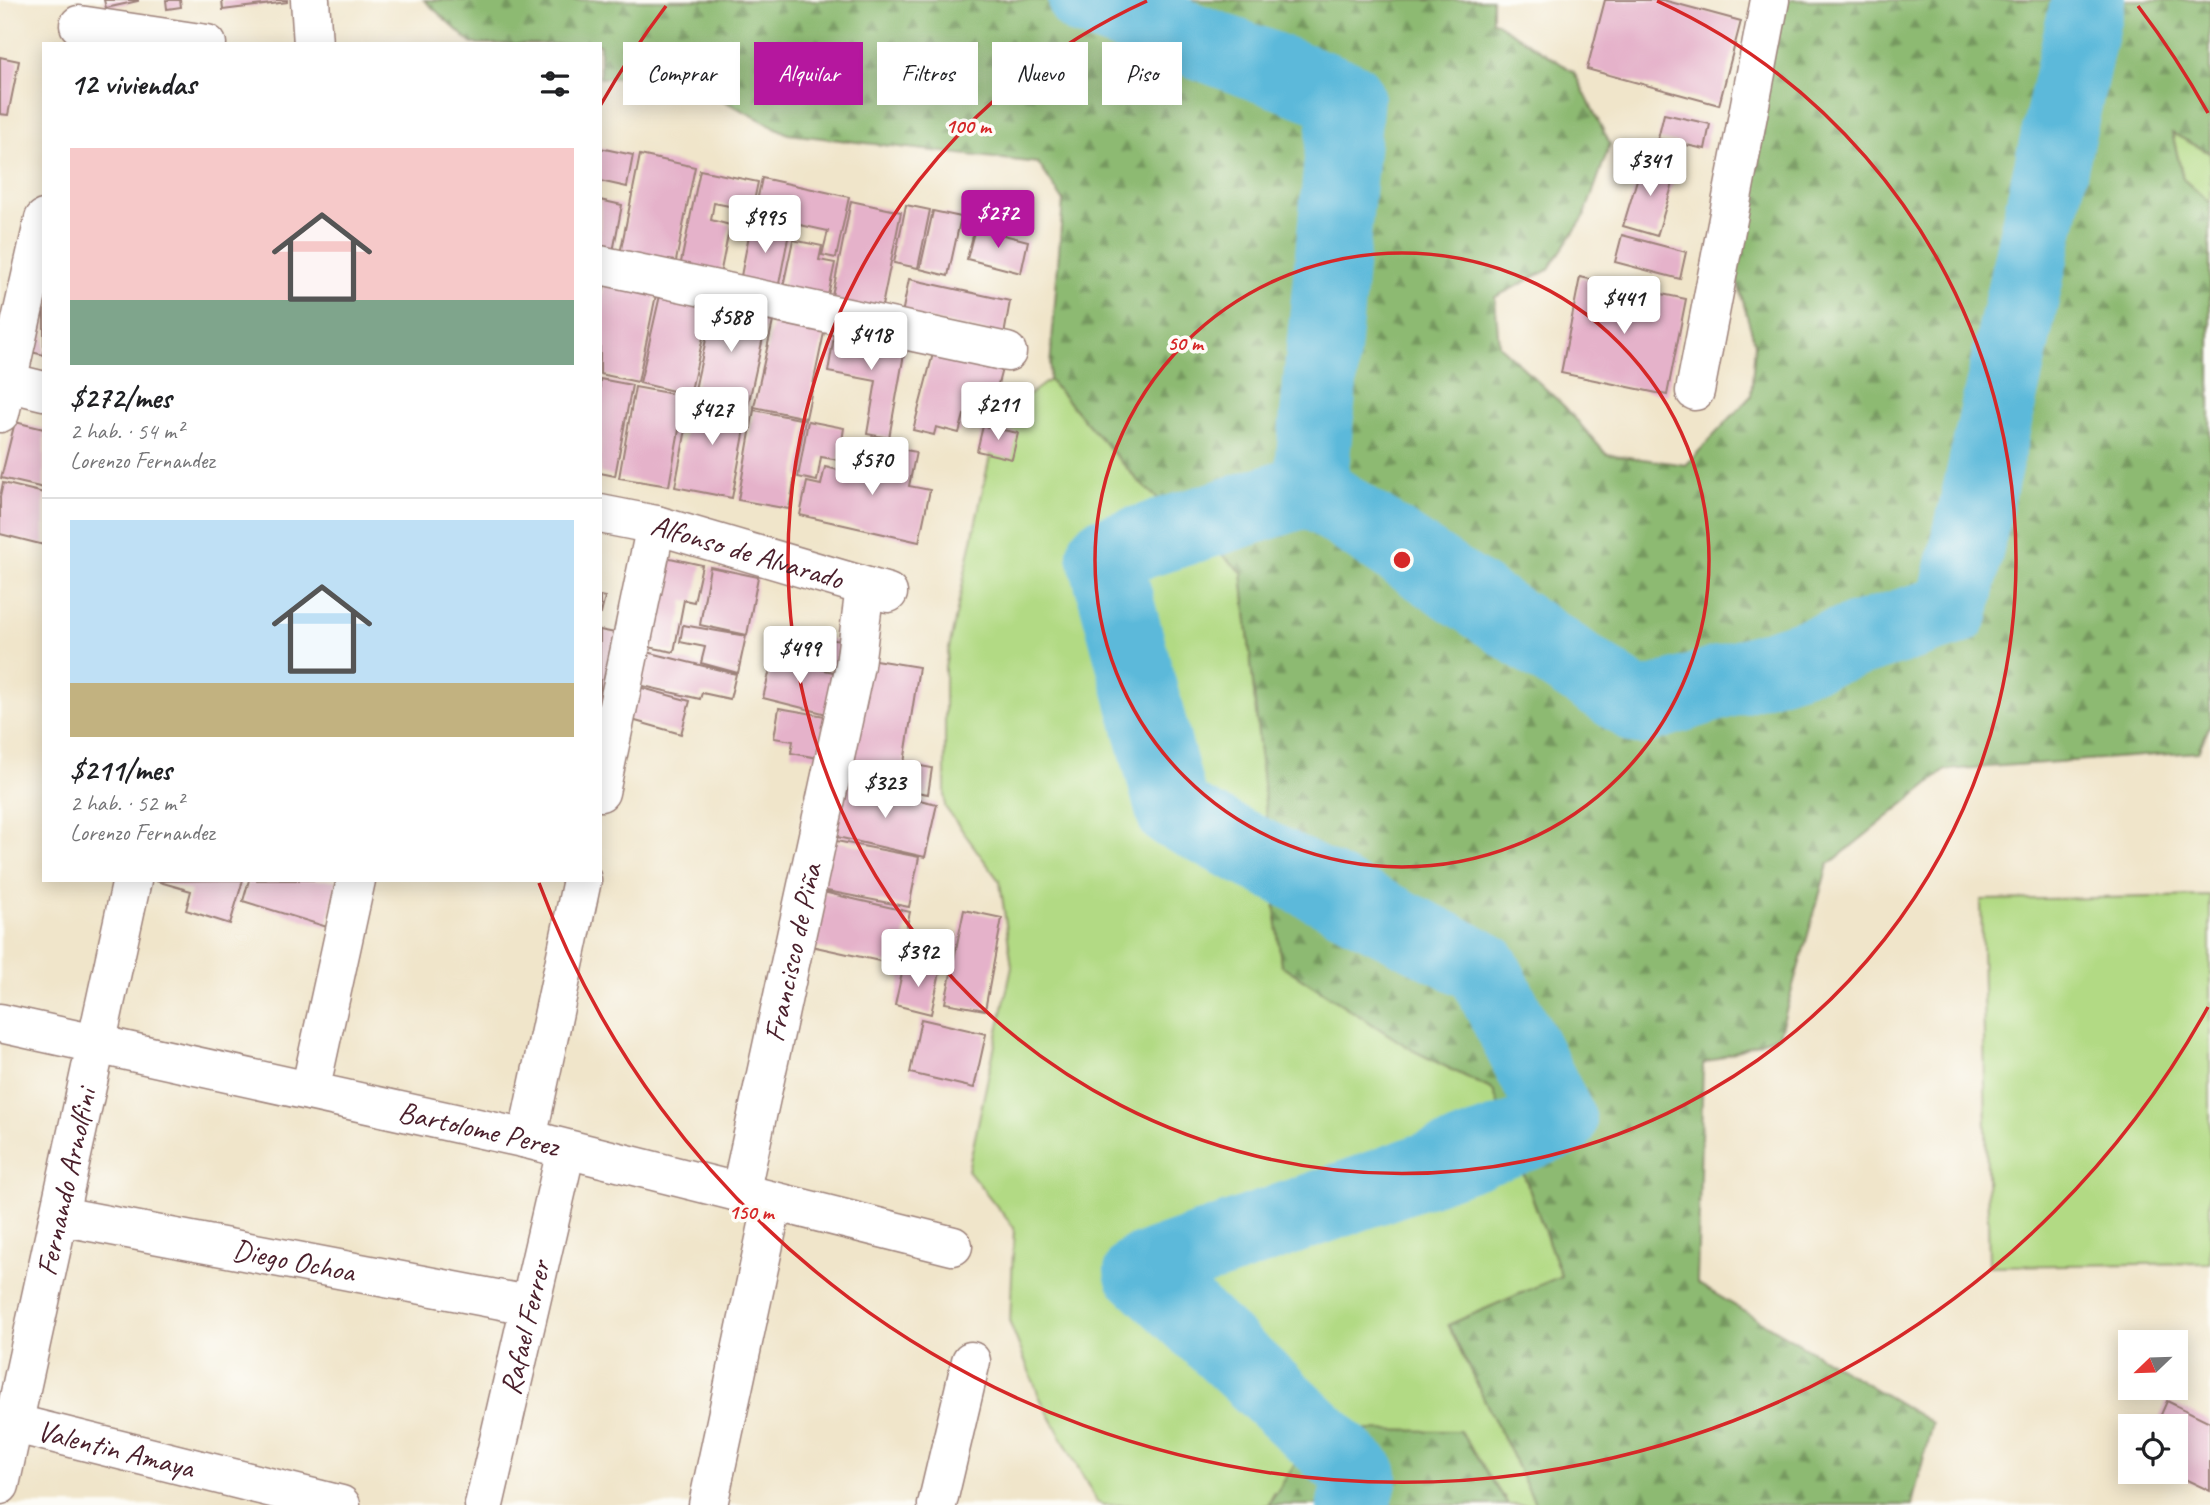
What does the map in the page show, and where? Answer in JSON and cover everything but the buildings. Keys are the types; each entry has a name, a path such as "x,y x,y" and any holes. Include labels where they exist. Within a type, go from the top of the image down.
{"street":[{"path":"310,0 313,42"},
{"path":"1695,391 1769,0"},
{"path":"76,23 195,42"},
{"path":"42,228 4,397 42,391"},
{"path":"602,265 1007,352"},
{"name":"Alfonso de Alvarado","path":"602,514 656,525 878,590"},
{"path":"602,782 656,525"},
{"name":"Francisco de Piña","path":"708,1505 757,1198 855,665 878,590"},
{"name":"Fernando Arnolfini","path":"0,1485 132,882"},
{"path":"310,1091 356,882"},
{"path":"527,1139 582,882"},
{"name":"Bartolome Perez","path":"0,1023 97,1042 527,1139 953,1246"},
{"name":"Rafael Ferrer","path":"484,1505 528,1305 566,1150"},
{"name":"Diego Ochoa","path":"60,1216 528,1305"},
{"path":"937,1505 971,1362"},
{"name":"Valentin Amaya","path":"12,1423 341,1505"}],"green space":[{"path":"424,0 1492,0 1492,20 1574,72 1610,144 1584,217 1548,270 1495,297 1499,345 1565,407 1606,454 1686,465 1751,396 1755,344 1731,259 1779,0 2210,0 2210,153 2172,133 2183,179 2210,203 2210,725 2198,752 1946,770 1828,865 1779,1035 1703,1064 1697,1283 1932,1423 1912,1505 1536,1505 1448,1325 1561,1276 1493,1090 1414,1051 1281,965 1242,572 1140,483 1049,380 1063,200 1038,163 788,134 732,105 740,105 740,42 623,42 623,78 602,78 602,42 470,42"},
{"path":"2172,132 2210,153 2210,203 2183,179"},
{"path":"1049,380 1140,483 1242,572 1281,965 1414,1051 1493,1090 1561,1276 1448,1325 1536,1505 1508,1505 1504,1496 1274,1493 1268,1505 1103,1505 1097,1502 1040,1398 1010,1323 1014,1228 968,1170 1012,966 1000,882 945,807 945,667 998,418"},
{"path":"2210,896 2210,1263 1989,1266 1981,900"},
{"path":"1347,1430 1460,1431 1508,1505 1268,1505 1302,1454"}],"waterway":[{"path":"1085,0 1347,97 1310,489"},
{"path":"1310,489 1640,708 1953,610 2088,0"},
{"path":"1310,489 1104,554 1173,812 1483,968 1560,1122 1141,1271 1361,1476 1354,1505"}]}
